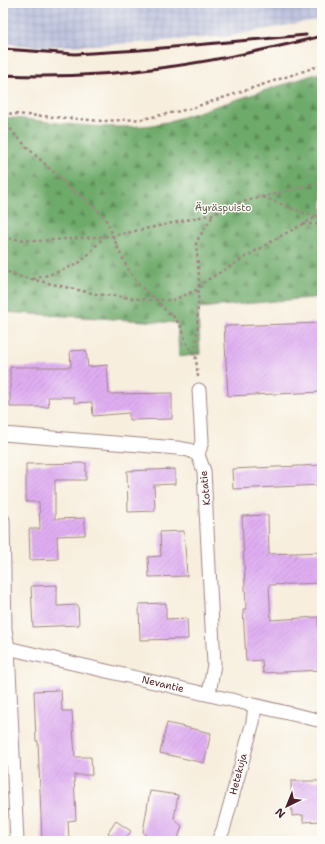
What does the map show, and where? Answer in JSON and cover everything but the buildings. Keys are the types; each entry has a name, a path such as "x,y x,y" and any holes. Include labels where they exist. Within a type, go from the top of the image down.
{"street":[{"path":"3,434 177,448 188,450 198,455 202,441 199,390"},
{"name":"Kotatie","path":"198,455 204,472 208,516 214,664 210,694"},
{"path":"3,520 4,629 17,841"},
{"name":"Nevantie","path":"6,647 210,694 322,722"},
{"name":"Hetekuja","path":"218,841 223,830 253,722 255,706"}],"path":[{"path":"3,113 103,121 143,119 189,109 322,65"},
{"path":"3,119 15,135 27,147 71,189 93,205 106,219 112,236 128,269 136,281 174,317 182,328 185,340 196,359"},
{"path":"3,238 38,241 112,236 214,214 234,204 322,182"},
{"path":"261,197 304,213 317,216"},
{"path":"199,390 196,359 199,276 196,242 214,214"},
{"path":"3,268 13,275 96,294 157,300 173,300 199,289 204,282 301,224 322,214"},
{"path":"301,224 322,224"},
{"path":"32,280 46,276 79,262 91,252 104,236"}],"shaded area":[{"path":"3,3 322,3 322,19 230,36 137,43 40,47 3,43"}],"green space":[{"name":"Äyräspuisto","path":"322,72 322,297 198,308 200,354 179,357 177,323 3,312 3,117 91,126 149,126 167,122"}],"railway":[{"path":"3,49 75,54 140,50 306,35"},
{"path":"3,75 84,75 164,68 243,54 322,36"}]}
